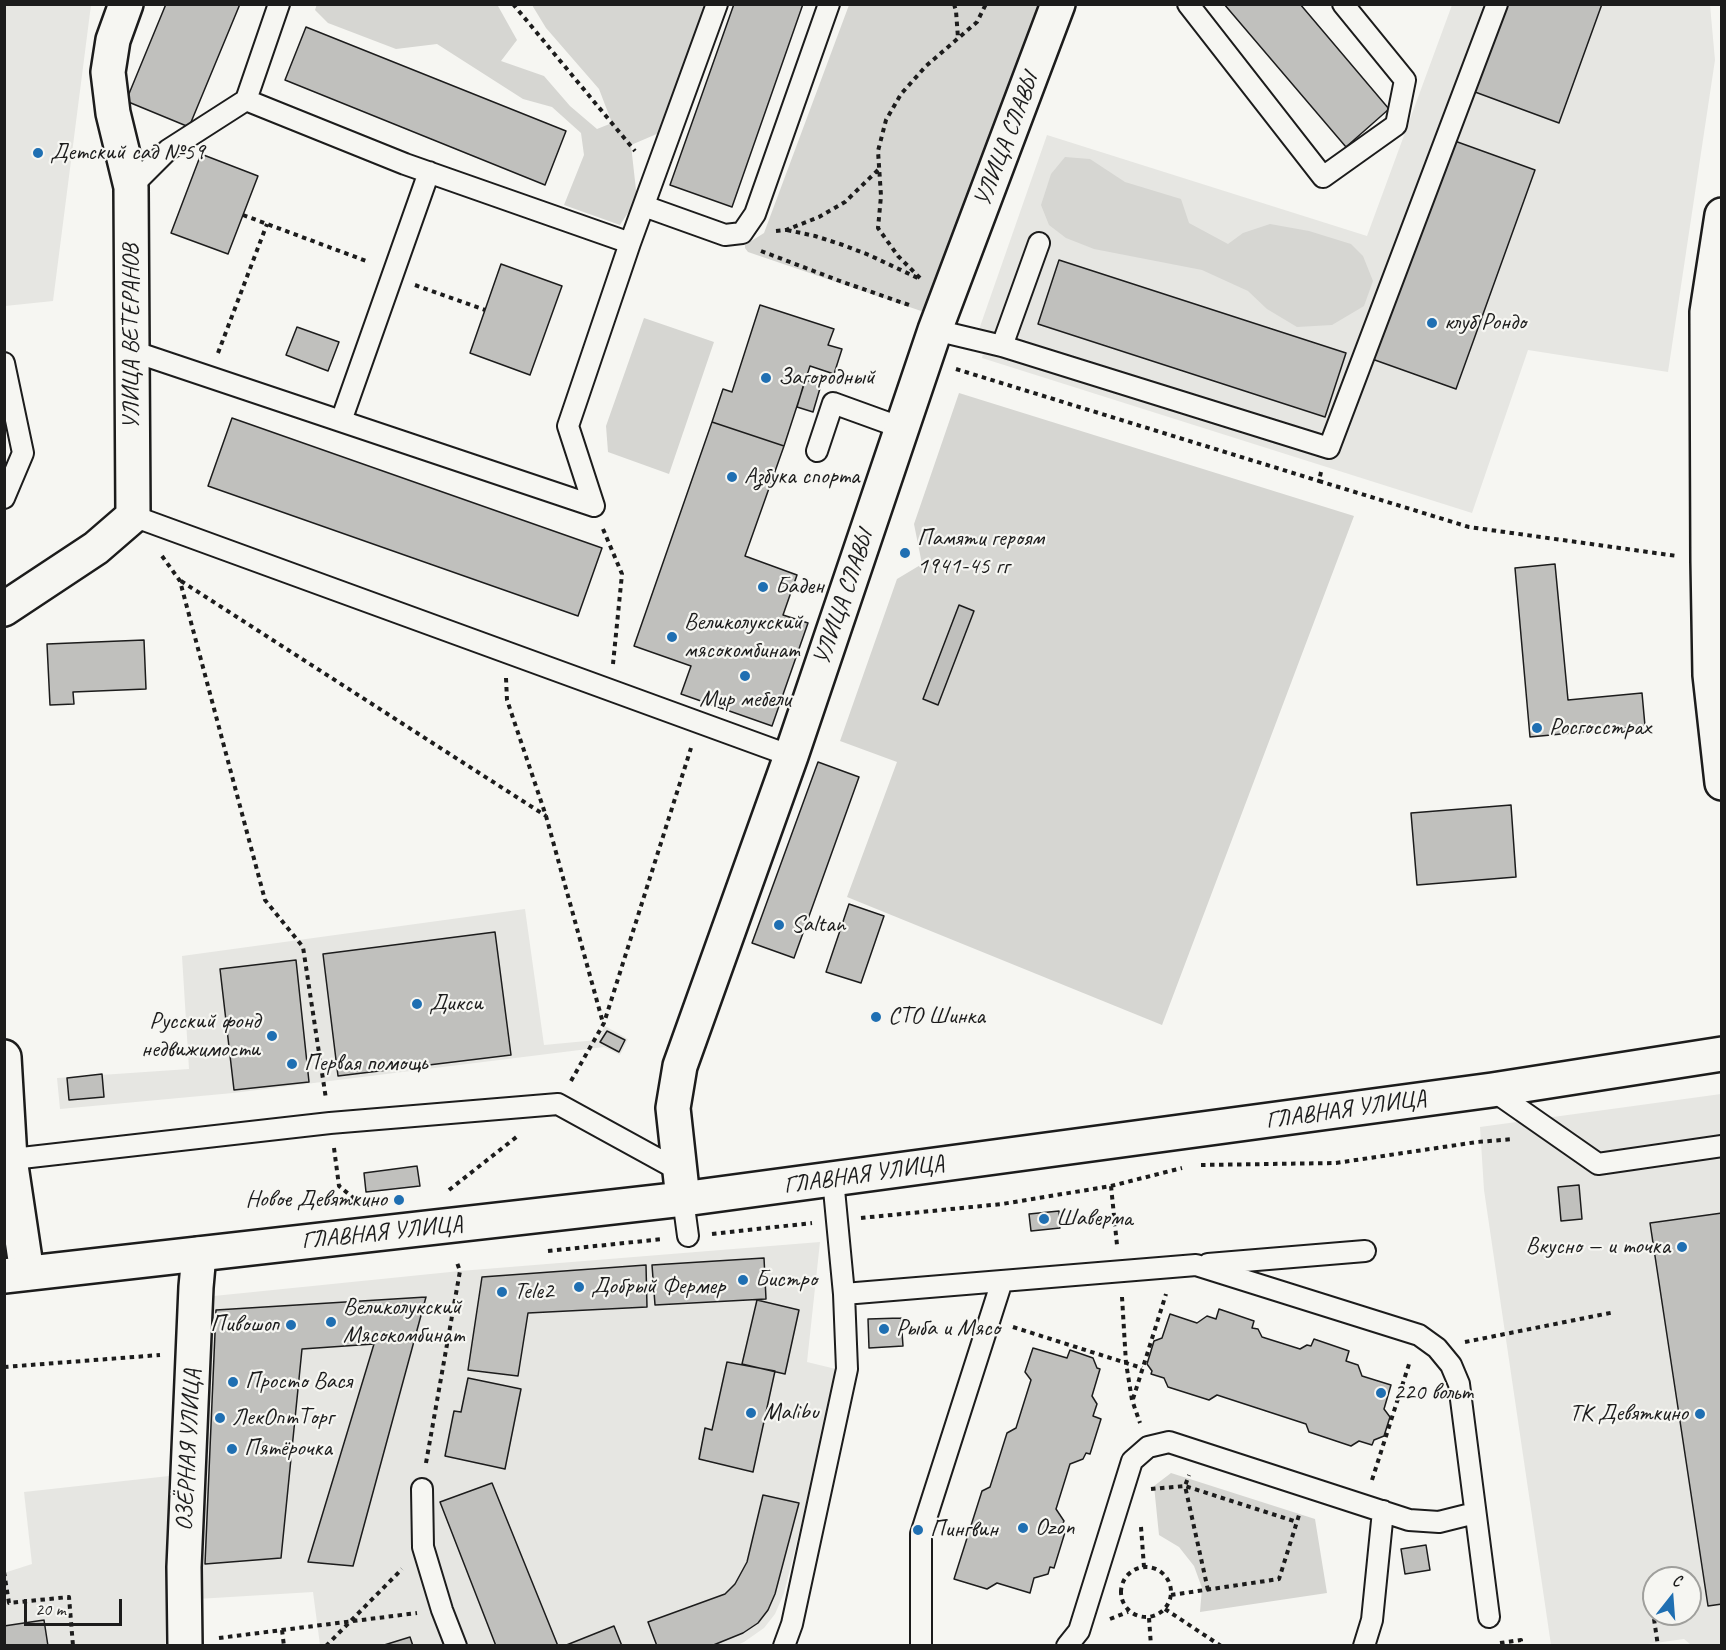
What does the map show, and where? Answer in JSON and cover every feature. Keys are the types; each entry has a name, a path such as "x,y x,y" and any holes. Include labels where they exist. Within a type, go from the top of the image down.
{"street":[{"name":"УЛИЦА ВЕТЕРАНОВ","path":"126,4 113,40 108,72 113,113 131,188 133,516"},
{"name":"УЛИЦА СЛАВЫ","path":"682,1185 673,1108 680,1066 704,1025 791,756 936,328 1058,4"},
{"path":"1722,215 1707,312 1710,675 1722,783"},
{"path":"4,609 96,548 133,516"},
{"name":"ГЛАВНАЯ УЛИЦА","path":"16,1274 199,1254 682,1185 833,1179 1492,1090 1722,1054"},
{"path":"4,1057 7,1159 16,1274"},
{"name":"ОЗЁРНАЯ УЛИЦА","path":"185,1644 184,1567 199,1254"}],"lane":[{"path":"131,188 168,150 246,100 279,4"},
{"path":"594,506 568,426 630,243 717,4"},
{"path":"644,206 733,234 755,214 829,4"},
{"path":"1188,4 1323,177 1396,125 1405,80 1343,4"},
{"path":"936,328 1002,346 1329,448 1497,4"},
{"path":"246,100 429,172 630,243"},
{"path":"341,421 429,172"},
{"path":"1002,346 1039,243"},
{"path":"132,351 594,506"},
{"path":"4,363 23,453 4,498"},
{"path":"817,451 833,403 902,428"},
{"path":"133,516 791,756"},
{"path":"1492,1090 1598,1164 1722,1146"},
{"path":"7,1159 330,1123 558,1104 682,1185 688,1236"},
{"path":"784,1646 792,1624 846,1377 844,1294 833,1179"},
{"path":"844,1294 1365,1251"},
{"path":"1196,1265 1419,1335 1437,1348 1451,1365 1458,1384 1489,1617"},
{"path":"921,1646 921,1534 1002,1281"},
{"path":"1067,1646 1079,1630 1132,1461 1148,1447 1168,1442 1409,1520 1438,1522 1475,1514"},
{"path":"422,1489 423,1547 442,1610 456,1646"},
{"path":"1364,1646 1372,1620 1383,1511"}],"path":[{"path":"513,4 655,174"},
{"path":"954,4 958,39"},
{"path":"936,328 921,280 898,256 878,228 880,196 878,151 886,120 901,94 926,66 977,22 986,4"},
{"path":"733,234 786,230 819,217 845,202 879,169"},
{"path":"243,215 485,310"},
{"path":"209,376 267,224"},
{"path":"786,230 815,236 852,248 921,280"},
{"path":"733,234 745,245 936,328 1319,481 1470,527 1708,561"},
{"path":"1319,481 1329,448"},
{"path":"594,506 622,573 612,673 606,687"},
{"path":"133,516 180,581 265,900 303,948 339,1186 357,1201"},
{"path":"180,581 546,816"},
{"path":"504,651 507,700 546,816 603,1023"},
{"path":"449,1191 558,1104 603,1023 698,723"},
{"path":"537,1252 1002,1204 1110,1186 1191,1166 1336,1163 1477,1142 1510,1139 1520,1141"},
{"path":"1110,1186 1120,1272 1126,1363 1132,1400 1148,1447"},
{"path":"444,1261 468,1259"},
{"path":"422,1489 460,1271 456,1260"},
{"path":"1132,1400 1175,1267"},
{"path":"1437,1348 1615,1312"},
{"path":"990,1320 1142,1368"},
{"path":"1364,1505 1419,1335"},
{"path":"4,1367 194,1352"},
{"path":"1196,1451 1185,1486 1208,1590"},
{"path":"1124,1486 1137,1490 1185,1486 1297,1522"},
{"path":"1171,1595 1279,1579 1308,1487"},
{"path":"326,1646 423,1547"},
{"path":"1144,1567 1161,1572 1167,1579 1171,1595 1165,1609 1149,1618 1138,1617 1129,1612 1123,1605 1120,1588 1129,1573 1144,1567"},
{"path":"4,1572 9,1603 69,1597 73,1646"},
{"path":"1165,1609 1221,1646"},
{"path":"185,1644 442,1610"},
{"path":"1149,1618 1151,1646"},
{"path":"1655,1626 1658,1646"},
{"path":"282,1630 284,1646"},
{"path":"1493,1644 1521,1641 1521,1646"}],"shaded area":[{"path":"317,4 489,4 498,6 517,40 501,61 544,76 570,106 597,129 612,123 599,89 546,28 532,5 705,5 659,133 631,145 637,199 620,225 564,205 584,155 581,133 552,107 523,99 437,44 396,49 328,23 315,10"},
{"name":"Детский сад №59","path":"4,5 91,5 53,301 5,306"},
{"path":"849,5 1042,5 927,313 748,252 745,248 745,245 764,233"},
{"path":"1452,5 1710,5 1715,60 1668,372 1528,350 1472,513 982,358 985,344 975,341 1047,135 1367,236"},
{"path":"1065,157 1090,159 1125,182 1181,199 1189,223 1228,244 1243,233 1270,224 1309,231 1351,244 1363,256 1373,281 1364,306 1332,325 1297,327 1267,309 1248,291 1202,270 1094,249 1066,238 1049,225 1041,205 1051,174"},
{"path":"644,318 714,342 669,474 608,452 606,426"},
{"path":"959,393 1354,516 1162,1025 847,897 897,762 840,741 897,579 922,564 914,524"},
{"path":"525,909 544,1045 597,1040 605,1026 628,1039 620,1055 604,1047 233,1093 60,1109 57,1078 189,1069 182,956"},
{"path":"1721,1094 1721,1645 1691,1645 1684,1639 1641,1645 1551,1645 1484,1190 1480,1127"},
{"path":"820,1242 807,1362 840,1370 784,1593 775,1614 764,1628 744,1642 735,1646 320,1645 313,1592 197,1599 204,1297 460,1271"},
{"path":"1171,1473 1315,1519 1327,1593 1200,1612 1202,1588 1194,1566 1179,1547 1159,1535 1154,1486"},
{"path":"169,1476 165,1645 5,1645 4,1573 32,1564 24,1492"}],"building":[{"path":"166,4 240,4 189,127 126,101"},
{"path":"734,4 803,4 732,207 670,185"},
{"path":"1224,4 1300,4 1389,109 1346,147"},
{"path":"1507,4 1602,4 1559,123 1475,92"},
{"path":"306,27 566,131 545,185 285,80"},
{"path":"1452,140 1535,170 1456,389 1372,359"},
{"path":"201,154 258,176 228,254 171,233"},
{"path":"1059,260 1346,353 1325,417 1038,324"},
{"path":"501,264 562,286 530,375 470,353"},
{"path":"760,305 834,329 828,345 842,349 834,374 810,366 784,446 712,422 723,389 732,392"},
{"path":"297,327 339,342 328,371 286,355"},
{"path":"805,380 821,385 813,412 797,407"},
{"path":"232,418 602,548 578,616 208,486"},
{"path":"712,422 784,446 745,556 797,575 783,615 808,623 772,726 681,694 691,666 634,646"},
{"path":"1555,564 1568,700 1642,693 1645,726 1530,737 1515,568"},
{"path":"959,605 974,611 938,705 923,699"},
{"path":"144,640 146,689 73,692 74,704 50,705 47,644"},
{"path":"818,762 859,777 794,958 752,943"},
{"path":"1511,805 1516,877 1417,885 1411,813"},
{"path":"849,904 884,916 861,983 826,972"},
{"name":"Дикси","path":"495,932 511,1055 338,1076 323,954"},
{"path":"296,960 309,1082 234,1090 220,969"},
{"path":"607,1031 625,1040 619,1052 600,1042"},
{"path":"102,1074 104,1097 69,1100 67,1078"},
{"path":"417,1166 420,1186 366,1192 364,1173"},
{"path":"1579,1185 1582,1219 1561,1221 1558,1187"},
{"path":"1059,1211 1060,1228 1031,1231 1029,1214"},
{"name":"ТК Девяткино","path":"1722,1213 1722,1604 1708,1606 1650,1223"},
{"path":"764,1258 766,1299 655,1305 652,1265"},
{"path":"646,1265 647,1307 528,1313 518,1376 468,1370 482,1277"},
{"path":"426,1297 353,1566 308,1562 374,1344 302,1349 281,1558 205,1564 216,1310"},
{"path":"757,1300 799,1310 785,1374 742,1364"},
{"path":"1219,1309 1254,1321 1252,1328 1258,1329 1262,1337 1300,1349 1307,1345 1311,1346 1314,1339 1349,1351 1346,1361 1358,1365 1362,1376 1391,1385 1384,1409 1390,1417 1384,1436 1374,1440 1372,1445 1359,1441 1351,1446 1309,1432 1306,1424 1217,1395 1209,1400 1168,1387 1164,1378 1151,1374 1152,1371 1147,1364 1154,1341 1162,1338 1170,1314 1197,1323 1207,1316 1216,1319"},
{"path":"901,1318 903,1346 869,1348 868,1319"},
{"path":"1033,1348 1067,1358 1070,1350 1093,1358 1097,1368 1100,1369 1092,1396 1097,1404 1093,1416 1101,1419 1090,1454 1086,1453 1083,1459 1070,1464 1056,1509 1064,1521 1061,1528 1066,1529 1054,1568 1050,1567 1048,1574 1034,1578 1030,1593 997,1583 987,1589 954,1579 982,1491 990,1487 1007,1433 1016,1428 1031,1380 1025,1372"},
{"path":"727,1362 775,1371 753,1472 699,1459 705,1428 712,1430"},
{"path":"468,1378 521,1389 505,1469 445,1456 454,1411 461,1412"},
{"path":"492,1483 558,1646 496,1646 440,1502"},
{"path":"763,1495 799,1503 775,1594 768,1610 758,1623 743,1633 711,1646 657,1646 648,1622 725,1594 735,1584 747,1562"},
{"path":"1426,1545 1430,1570 1405,1574 1401,1549"},
{"path":"44,1620 48,1646 4,1646 4,1626"},
{"path":"614,1626 622,1646 564,1646"},
{"path":"410,1637 413,1646 381,1646"}],"place":[{"name":"Детский сад №59","path":"38,153"},
{"name":"клуб Рондо","path":"1432,323"},
{"name":"Загородный","path":"766,378"},
{"name":"Азбука спорта","path":"732,477"},
{"name":"Памяти героям 1941-45 гг","path":"905,553"},
{"name":"Баден","path":"763,587"},
{"name":"Великолукский мясокомбинат","path":"672,637"},
{"name":"Мир мебели","path":"745,676"},
{"name":"Росгосстрах","path":"1537,728"},
{"name":"Saltan","path":"779,925"},
{"name":"Дикси","path":"417,1004"},
{"name":"СТО Шинка","path":"876,1017"},
{"name":"Русский фонд недвижимости","path":"272,1036"},
{"name":"Первая помощь","path":"292,1064"},
{"name":"Новое Девяткино","path":"399,1200"},
{"name":"Шаверма","path":"1044,1219"},
{"name":"Вкусно — и точка","path":"1682,1247"},
{"name":"Бистро","path":"743,1280"},
{"name":"Добрый Фермер","path":"579,1287"},
{"name":"Tele2","path":"502,1292"},
{"name":"Великолукский Мясокомбинат","path":"331,1322"},
{"name":"Пивошоп","path":"291,1325"},
{"name":"Рыба и Мясо","path":"884,1329"},
{"name":"Просто Вася","path":"233,1382"},
{"name":"220 вольт","path":"1381,1393"},
{"name":"Malibu","path":"751,1413"},
{"name":"ТК Девяткино","path":"1700,1414"},
{"name":"ЛекОптТорг","path":"220,1418"},
{"name":"Пятёрочка","path":"232,1449"},
{"name":"Ozon","path":"1023,1528"},
{"name":"Пингвин","path":"918,1530"}]}
